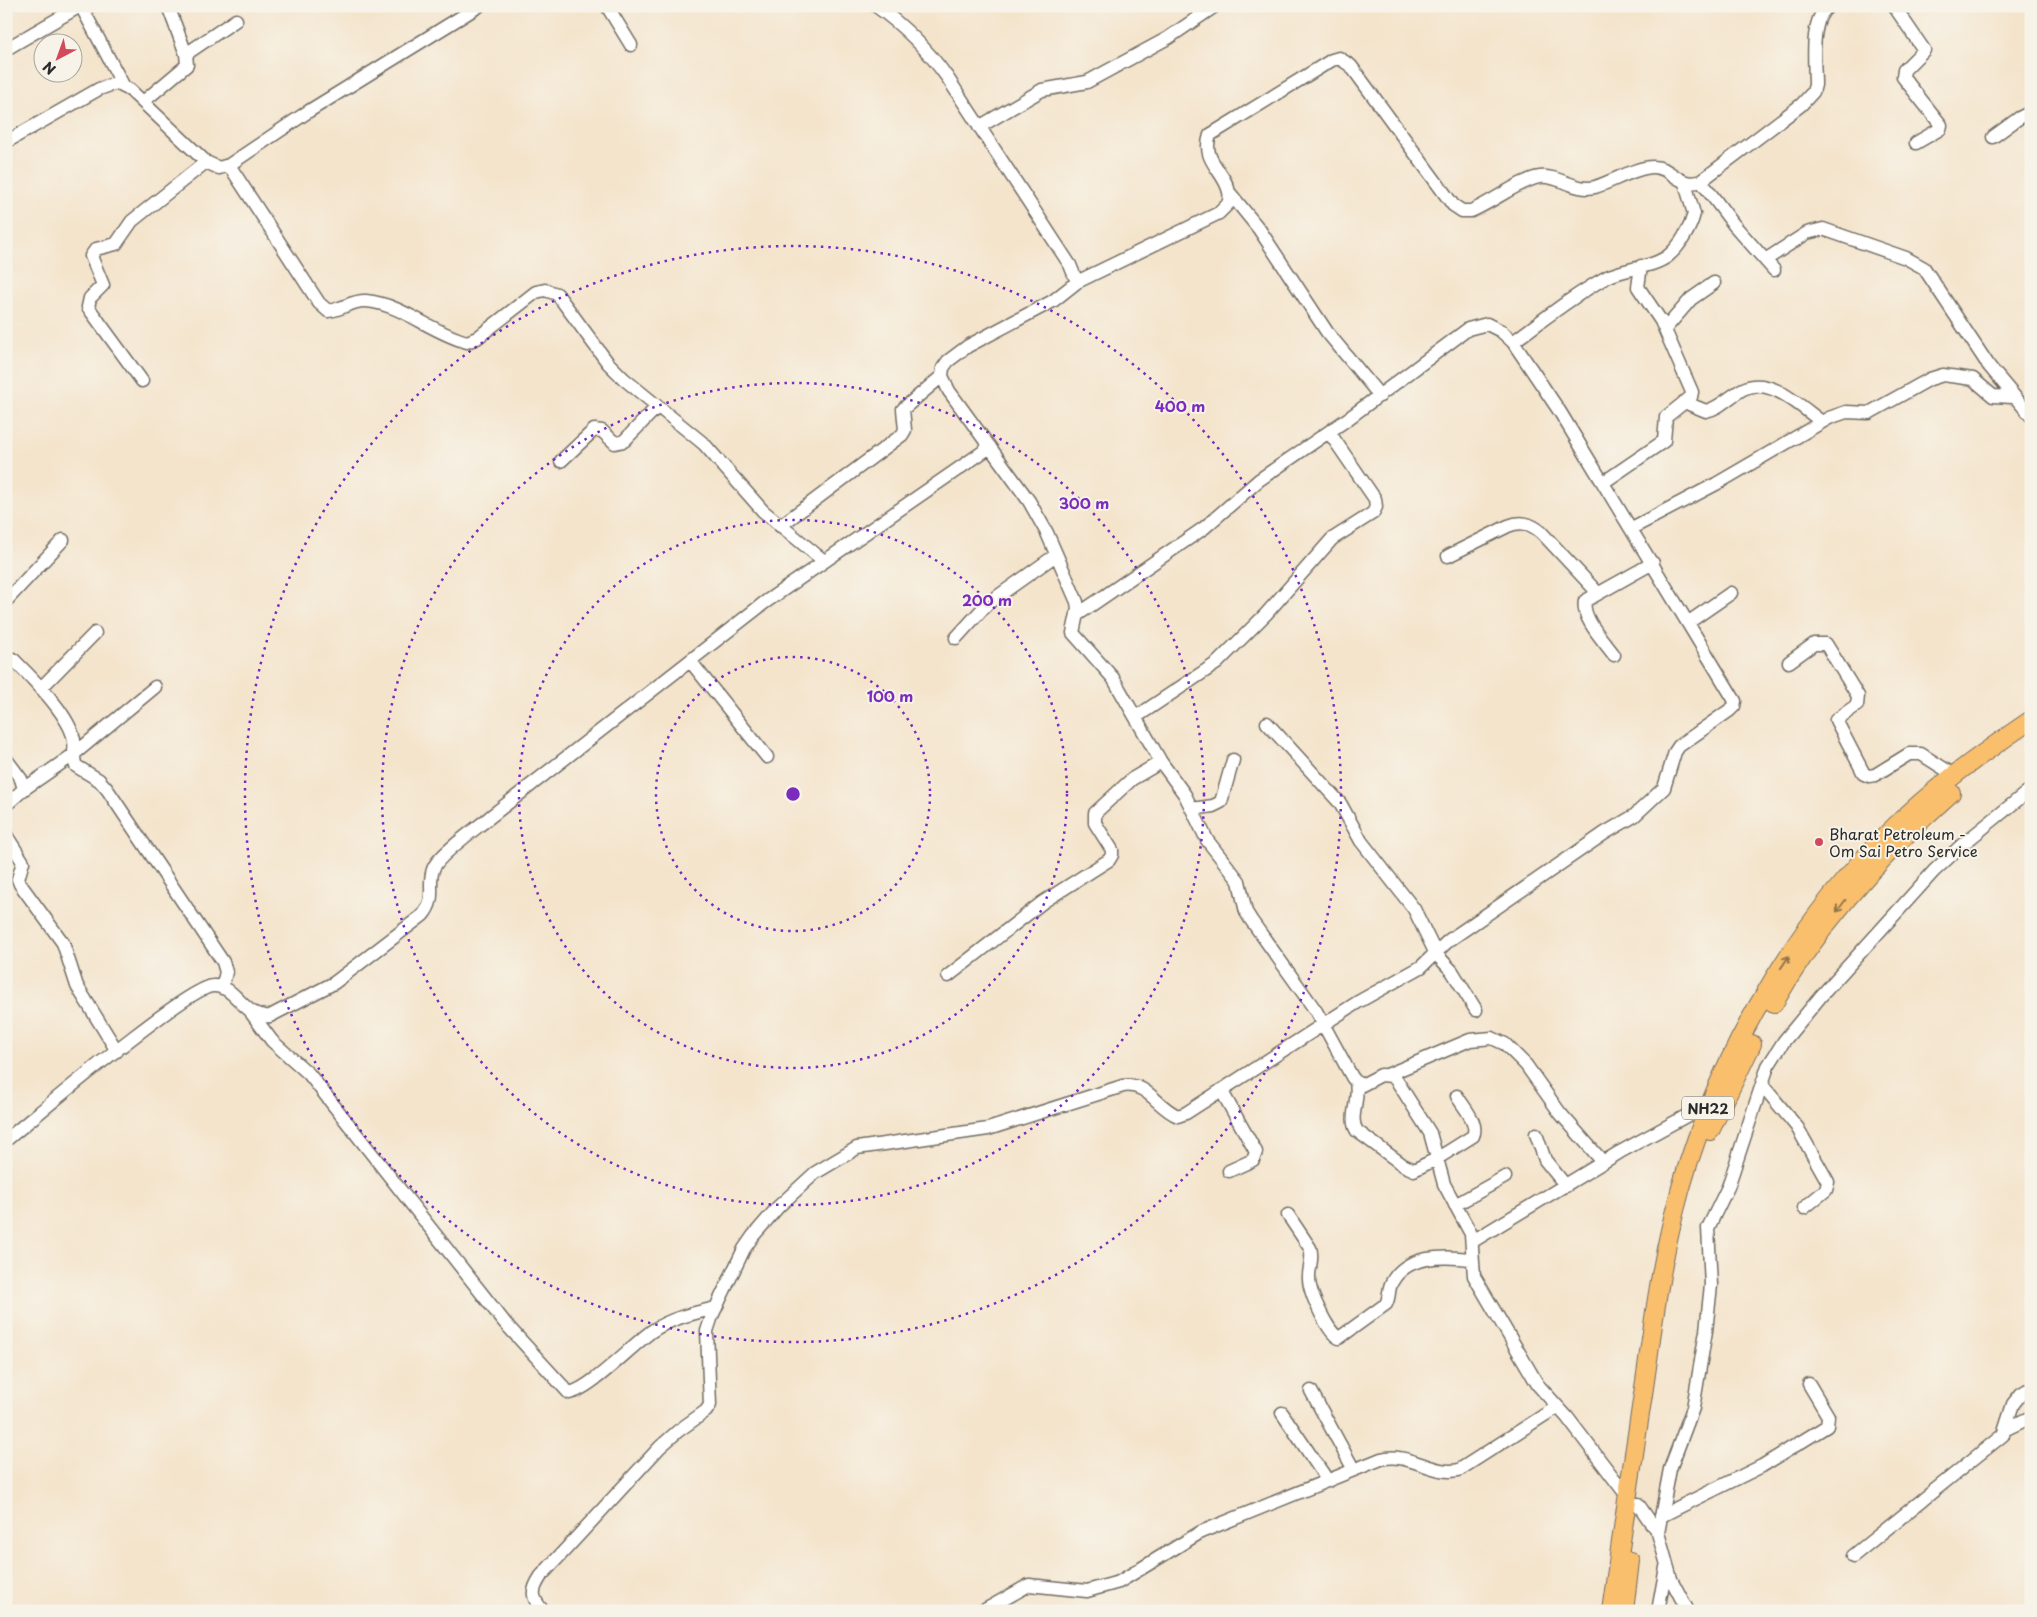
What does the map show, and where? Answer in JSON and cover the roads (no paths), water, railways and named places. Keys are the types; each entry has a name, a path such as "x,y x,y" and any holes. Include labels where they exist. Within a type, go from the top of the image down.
{"highway":[{"name":"NH22","path":"1624,1611 1633,1501 1658,1291 1673,1216 1710,1103 1778,973 1836,892 1890,831 1954,775 2031,720"},
{"name":"NH22","path":"1611,1611 1633,1501 1669,1292 1691,1192 1712,1126 1757,1032 1780,992 1816,939 1875,865 1901,838 1967,780 2031,732"}],"street":[{"path":"6,49 81,6 123,85 206,162 219,168 229,164 309,110 479,6"},
{"path":"143,102 187,65 186,54 168,6"},
{"path":"607,6 631,45"},
{"path":"876,6 926,49 948,77 1070,265 1077,282"},
{"path":"979,127 1042,90 1087,82 1172,35 1215,6"},
{"path":"1380,396 1327,332 1259,229 1229,192 1209,156 1206,145 1210,135 1332,60 1339,58 1351,66 1446,198 1462,212 1481,207 1537,177 1554,178 1586,188 1653,167 1668,172 1685,183 1693,184 1702,181 1801,105 1813,92 1815,85 1816,26 1822,12 1829,6"},
{"path":"1894,6 1924,50 1904,70 1903,77 1942,125 1940,129 1916,143"},
{"path":"186,54 236,20"},
{"path":"6,142 98,89 116,83 123,85"},
{"path":"1993,137 2019,118 2031,112"},
{"path":"142,381 88,307 90,298 103,285 91,256 96,249 116,244 132,221 206,162"},
{"path":"229,164 323,308 334,310 357,301 374,302 467,342 477,338 528,296 545,290 552,292 561,299 608,363 632,388 704,444 753,501 780,526 824,561"},
{"path":"1702,181 1734,225 1769,265 1807,233 1823,229 1916,263 1931,276 1989,366 2013,397 2031,416"},
{"path":"1513,342 1598,283 1618,272 1668,256 1681,242 1692,222 1693,207 1685,183"},
{"path":"1229,192 1228,204 1207,221 1077,282 1053,301 957,354 943,368 942,376 948,391 1029,500 1077,602 1077,615 1073,633 1113,678 1161,762 1185,794 1207,840 1238,881 1246,912 1289,970 1324,1024 1356,1082 1358,1101 1352,1120 1356,1131 1414,1170 1469,1140 1476,1131 1457,1096"},
{"path":"1604,482 1660,446 1666,436 1666,418 1691,397 1691,387 1665,329 1638,287 1641,266"},
{"path":"1665,329 1691,298 1714,283"},
{"path":"543,1611 533,1598 532,1590 541,1576 660,1447 678,1431 706,1411 710,1405 707,1331 716,1308 744,1248 763,1223 815,1173 857,1148 988,1129 1123,1086 1139,1086 1170,1113 1178,1116 1194,1108 1358,1002 1421,967 1448,941 1605,833 1634,816 1664,788 1675,752 1679,746 1734,706 1733,694 1560,412 1513,342 1501,331 1487,324 1468,329 1380,396 1259,480 1199,532 1077,615"},
{"path":"1632,528 1724,480 1822,422 1846,412 1869,413 1930,379 1943,375 1973,379 1993,396 2013,397"},
{"path":"780,526 902,435 905,430 903,409 942,376"},
{"path":"1684,402 1706,411 1718,406 1743,389 1751,386 1766,386 1777,391 1822,422"},
{"path":"561,462 594,430 602,431 615,443 624,441 657,407"},
{"path":"1136,717 1217,664 1266,614 1332,539 1373,513 1376,507 1375,499 1329,432"},
{"path":"250,1012 260,1017 270,1016 339,980 422,916 429,908 434,868 446,854 554,766 691,662 764,603 990,447"},
{"path":"1448,556 1508,526 1516,523 1530,524 1540,532 1597,592"},
{"path":"6,601 63,540"},
{"path":"956,638 987,604 1056,556"},
{"path":"1614,655 1584,611 1585,601 1597,592 1653,563"},
{"path":"1688,622 1731,593"},
{"path":"41,688 96,633"},
{"path":"1789,662 1814,644 1826,644 1858,696 1857,705 1836,720 1864,774 1869,776 1875,775 1909,754 1915,753 1921,754 1954,775"},
{"path":"13,659 41,688 73,734 72,755 76,766 99,780 107,789 186,904 225,967 226,977 222,988"},
{"path":"691,662 767,757"},
{"path":"6,805 24,789 72,755 155,687"},
{"path":"1267,723 1340,803 1361,841 1414,909 1436,954 1448,966 1476,1010"},
{"path":"6,759 21,779 24,789"},
{"path":"1192,809 1213,806 1221,802 1233,760"},
{"path":"948,976 1043,902 1109,860 1112,850 1095,823 1095,813 1125,784 1161,762"},
{"path":"1658,1533 1670,1469 1693,1408 1706,1331 1711,1284 1708,1228 1728,1187 1775,1053 1821,996 1934,871 1962,845 2031,789"},
{"path":"6,836 23,862 18,879 20,884 63,943 77,986 117,1051"},
{"path":"6,1140 117,1051 187,998 212,986 222,988 250,1012 272,1041 309,1074 500,1316 570,1392 584,1387 653,1330 676,1318 716,1308"},
{"path":"1356,1082 1367,1084 1381,1075 1388,1075 1470,1040 1492,1038 1505,1044 1526,1065 1560,1113 1603,1162"},
{"path":"1388,1075 1397,1081 1430,1133 1444,1184 1472,1241 1471,1259 1474,1276 1515,1349 1538,1385 1658,1533 1674,1587 1688,1611"},
{"path":"1763,1086 1797,1127 1828,1182 1826,1190 1804,1208"},
{"path":"1221,1090 1256,1152 1256,1156 1248,1163 1229,1170"},
{"path":"1472,1241 1603,1162 1710,1103"},
{"path":"1536,1134 1545,1160 1566,1186"},
{"path":"1455,1205 1504,1177"},
{"path":"1288,1215 1310,1248 1312,1253 1308,1280 1310,1288 1329,1329 1339,1338 1386,1304 1391,1284 1395,1278 1414,1264 1435,1257 1471,1259"},
{"path":"1661,1516 1762,1466 1827,1426 1828,1416 1808,1384"},
{"path":"1853,1556 2004,1435 2013,1404 2021,1394 2031,1388"},
{"path":"1311,1391 1354,1470"},
{"path":"982,1611 1029,1585 1087,1591 1119,1582 1201,1532 1389,1457 1444,1471 1459,1470 1557,1407"},
{"path":"1282,1413 1328,1480"},
{"path":"2006,1429 2031,1417"},
{"path":"1658,1611 1666,1562"}],"place":[{"name":"Bharat Petroleum - Om Sai Petro Service","path":"1819,842"}]}
